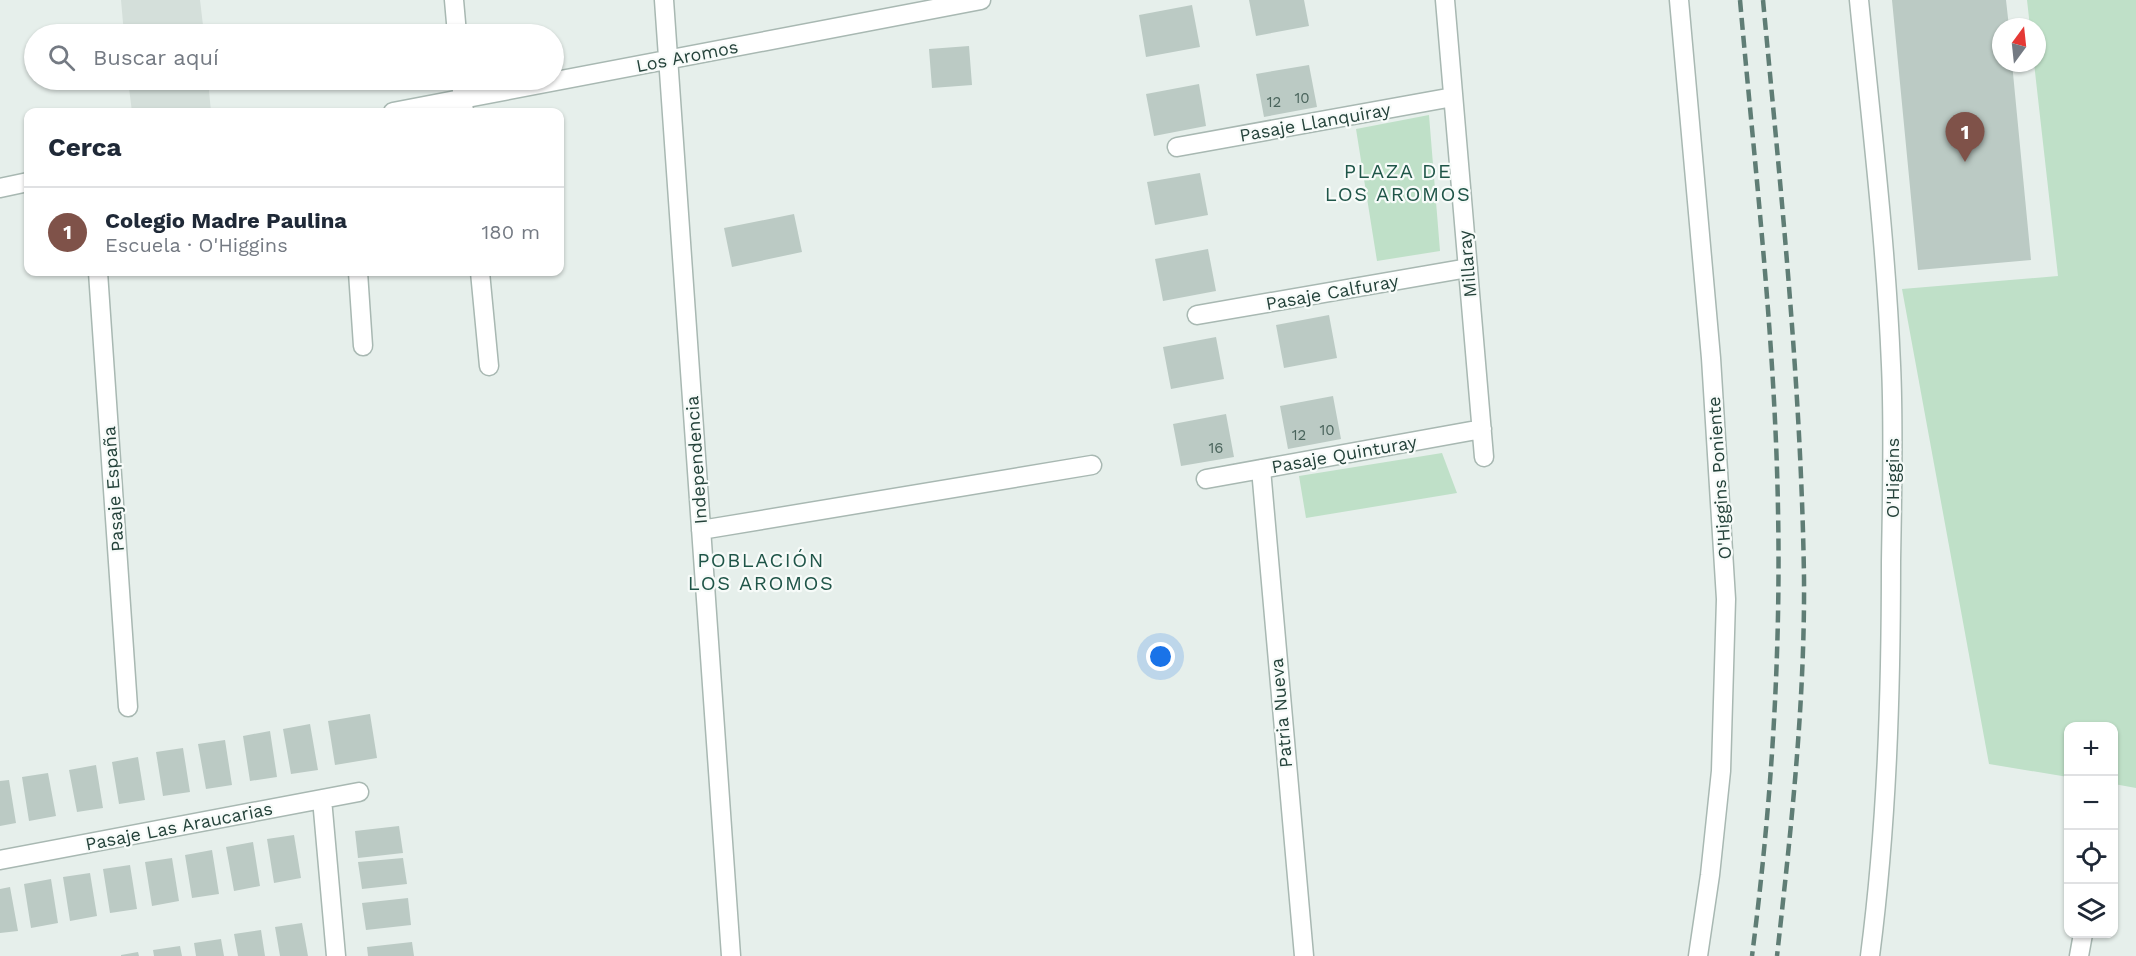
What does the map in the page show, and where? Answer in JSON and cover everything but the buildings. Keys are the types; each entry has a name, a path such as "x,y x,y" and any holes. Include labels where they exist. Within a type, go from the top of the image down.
{"street":[{"path":"454,0 456,24"},
{"name":"Independencia","path":"664,0 730,956"},
{"name":"Los Aromos","path":"564,83 669,60 981,0"},
{"name":"Millaray","path":"1445,0 1484,457"},
{"name":"O'Higgins Poniente","path":"1679,0 1711,358 1726,599 1721,771 1710,875 1698,956"},
{"name":"O'Higgins","path":"1859,0 1886,281 1893,458 1890,710 1879,888 1870,956"},
{"path":"462,90 463,106"},
{"name":"Los Aromos","path":"440,108 463,106 535,90"},
{"name":"Pasaje Llanquiray","path":"1177,147 1453,97"},
{"path":"0,188 24,183"},
{"name":"Pasaje Calfuray","path":"1197,315 1468,268"},
{"name":"Pasaje España","path":"98,276 128,707"},
{"path":"358,276 363,346"},
{"path":"480,276 489,366"},
{"name":"Pasaje Quinturay","path":"1206,479 1482,429"},
{"path":"701,530 1092,465"},
{"name":"Patria Nueva","path":"1261,469 1304,956"},
{"name":"Pasaje Las Araucarias","path":"0,861 359,792"},
{"path":"322,799 336,956"},
{"path":"2079,956 2082,938"}],"shaded area":[{"path":"121,0 200,0 203,24 123,24"},
{"path":"129,90 209,90 211,108 132,108"}],"green space":[{"path":"2027,0 2136,0 2136,788 2118,785 2118,722 2064,722 2064,776 1989,764 1902,289 2058,276 2035,72 2046,72 2046,18 2029,18"},
{"path":"1429,115 1440,251 1377,261 1356,129"},
{"path":"1442,453 1457,493 1306,518 1299,476"}],"railway":[{"path":"1740,0 1769,318 1776,445 1779,565 1773,733 1765,845 1752,956"},
{"path":"1763,0 1794,360 1804,577 1800,719 1777,956"}],"place":[{"name":"Colegio Madre Paulina","path":"1965,162"}],"district":[{"name":"PLAZA DE LOS AROMOS","path":"1398,182"},
{"name":"POBLACIÓN LOS AROMOS","path":"761,572"}]}
